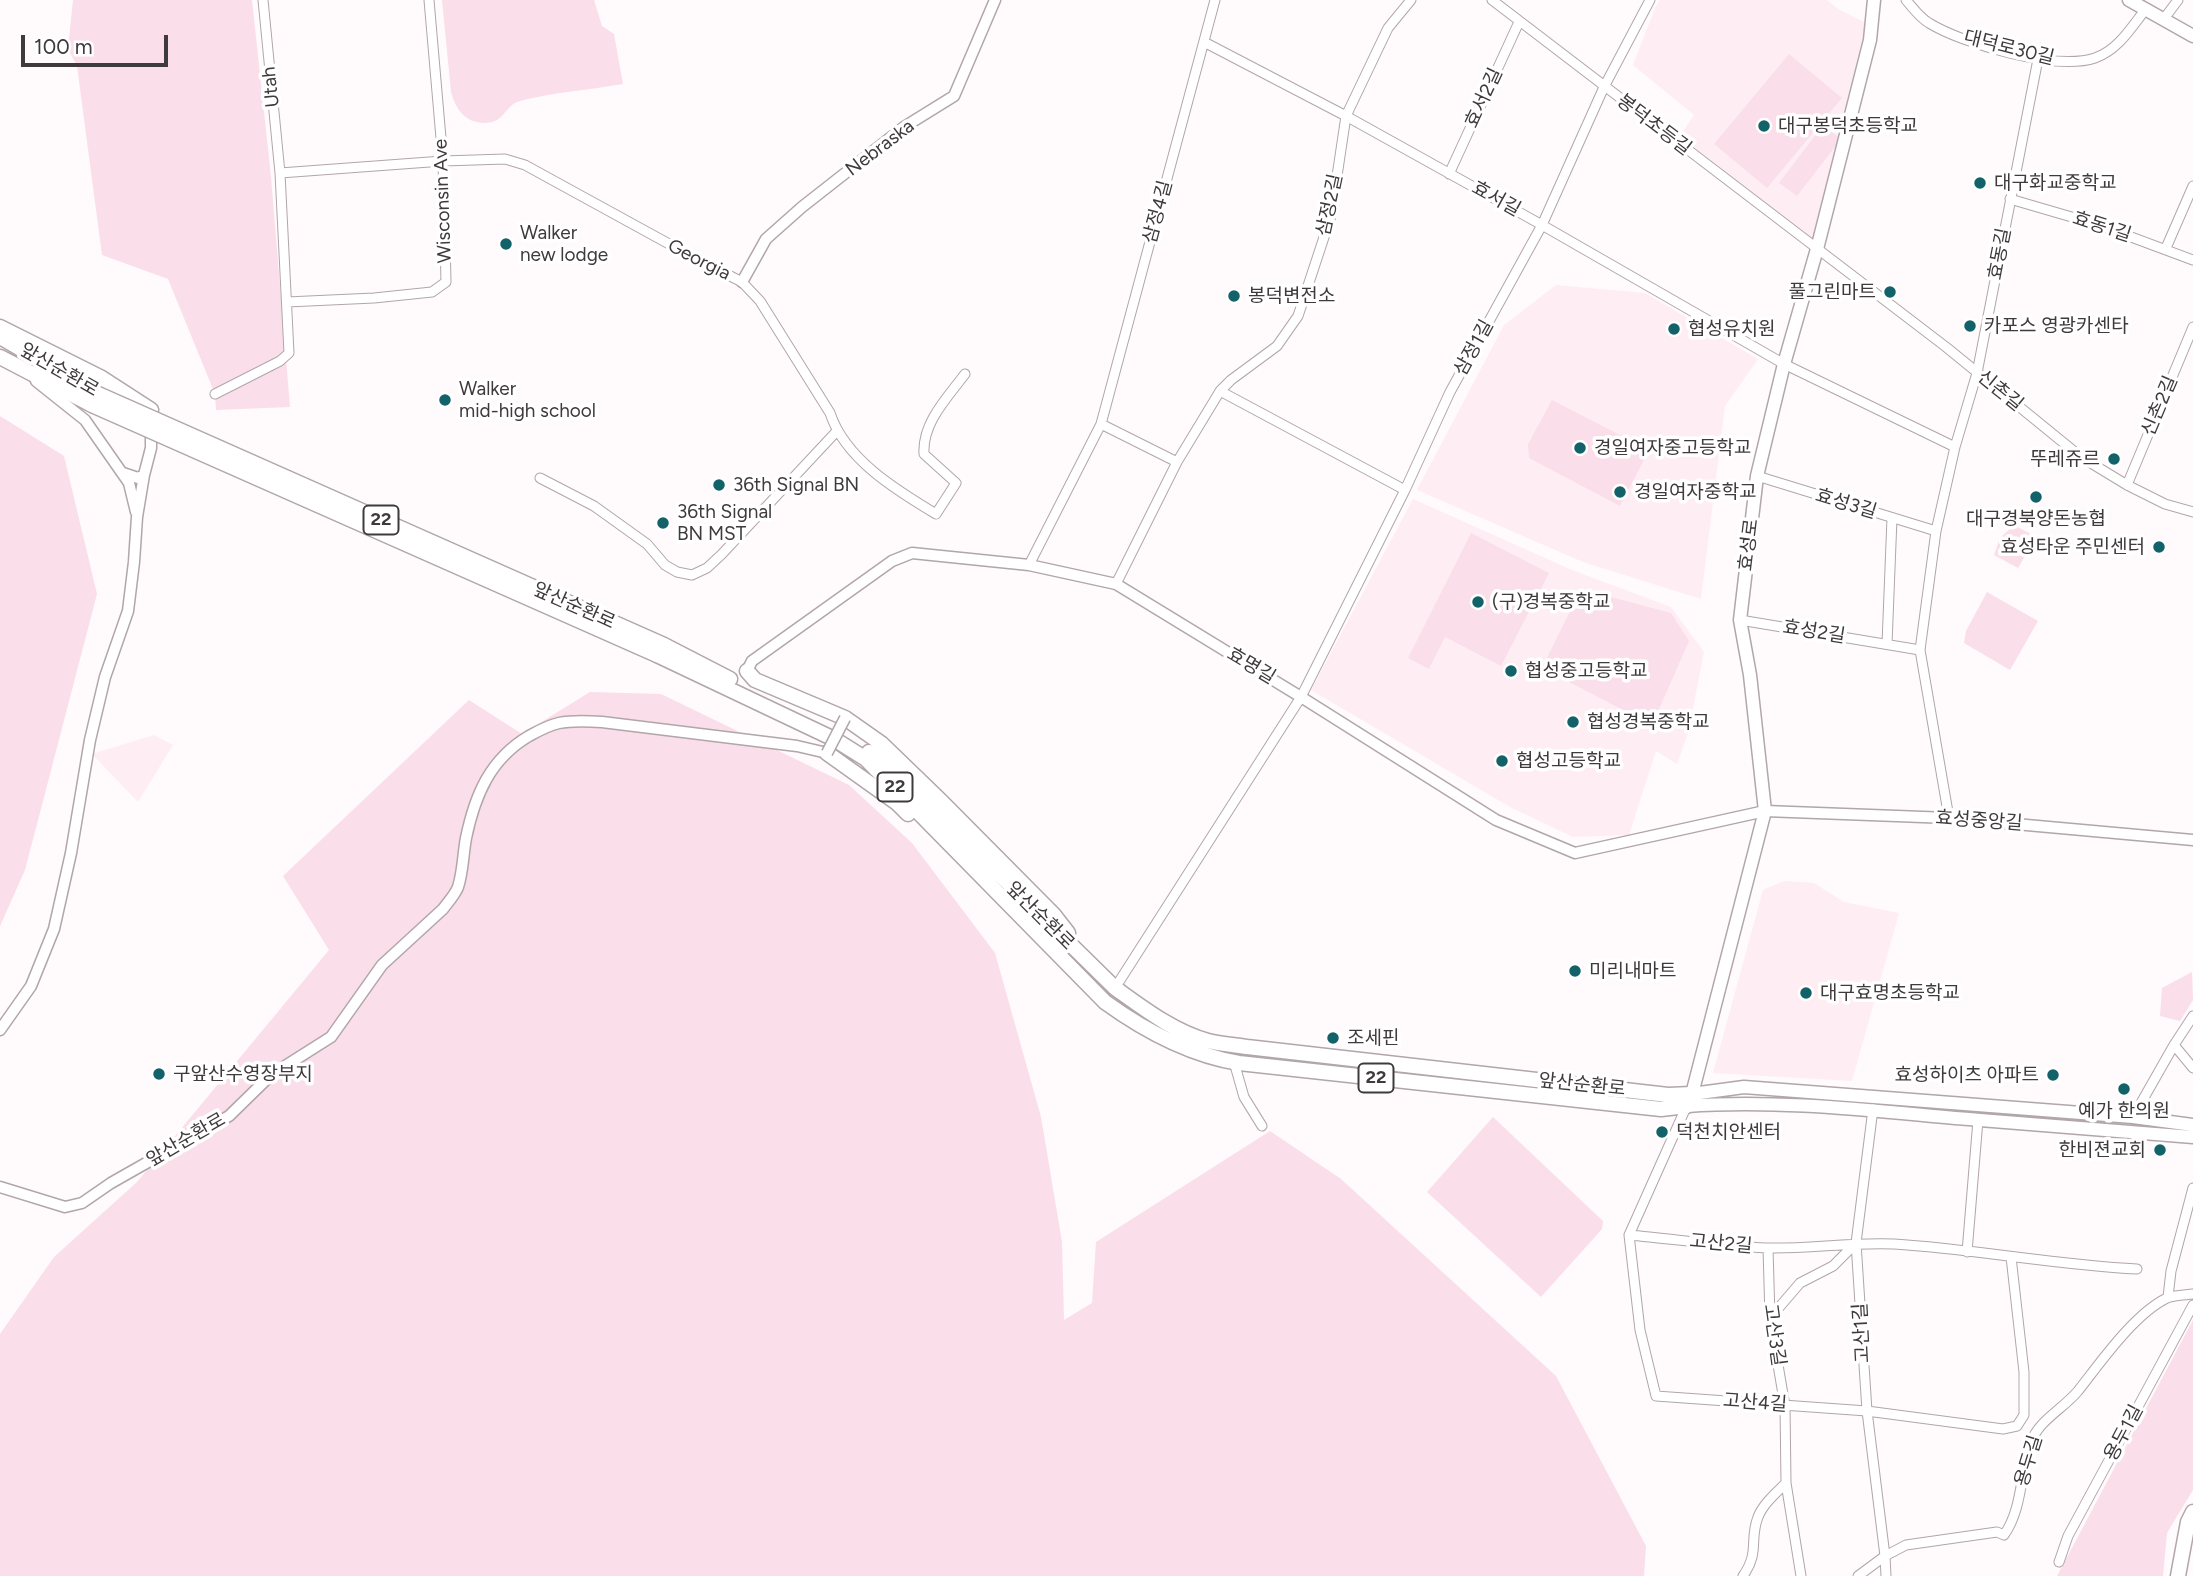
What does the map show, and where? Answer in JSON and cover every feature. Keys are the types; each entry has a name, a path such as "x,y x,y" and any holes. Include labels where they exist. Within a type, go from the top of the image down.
{"highway":[{"path":"0,327 100,377 151,410"},
{"name":"앞산순환로","path":"0,337 95,400"},
{"name":"앞산순환로","path":"0,357 20,369 661,650 834,739 866,759 1092,978 1105,1002 1132,1021 1183,1047 1234,1062 1661,1109 1689,1100"},
{"path":"747,671 755,680 845,718 883,744 1054,915 1092,978"},
{"path":"827,753 897,803 1063,968 1092,978"},
{"name":"앞산순환로","path":"1092,978 1115,988 1152,1015 1206,1041 1668,1095 1689,1100"},
{"path":"2178,1576 2193,1512"}],"main road":[{"name":"효성로","path":"1689,1100 1765,811 1750,675 1740,620 1757,476 1870,40 1874,0"},
{"path":"2129,0 2193,36"},
{"name":"앞산순환로","path":"1689,1100 1744,1087 2133,1117 2193,1125"},
{"name":"앞산순환로","path":"1689,1100 1873,1109 1978,1120 2193,1136"}],"street":[{"name":"Utah","path":"215,394 280,361 289,353 280,173 263,0"},
{"name":"Wisconsin Ave","path":"287,302 432,292 446,282 443,160 429,0"},
{"name":"Nebraska","path":"742,282 766,239 802,207 904,127 954,96 995,0"},
{"name":"삼정4길","path":"1029,565 1101,424 1215,0"},
{"name":"삼정2길","path":"1116,584 1177,462 1220,391 1277,346 1298,316 1331,216 1346,116 1388,28 1411,0"},
{"name":"봉덕초등길","path":"1492,0 1817,249"},
{"name":"삼정1길","path":"1115,988 1301,697 1405,490 1450,392 1542,225 1604,87 1650,0"},
{"name":"대덕로30길","path":"1906,0 1925,21 1940,29 1980,44 2061,62 2095,58 2118,45 2145,10"},
{"path":"2163,20 2178,0"},
{"name":"효서2길","path":"1450,174 1519,22"},
{"name":"효서길","path":"1204,42 1346,116 1542,225 1784,365"},
{"name":"효동길","path":"1949,818 1920,650 1936,531 1955,447 1978,373 2038,59"},
{"name":"Georgia","path":"280,173 443,160 505,159 525,165 742,282 760,301 830,413 836,432 868,467 936,514 956,483 924,454 924,444 932,420 965,374"},
{"path":"2165,248 2193,186"},
{"name":"효동1길","path":"2010,199 2099,225 2193,260"},
{"name":"신촌길","path":"1817,249 1978,373 2081,457 2165,504 2193,512"},
{"name":"신촌2길","path":"2127,485 2193,327"},
{"path":"1784,365 1955,447"},
{"path":"20,369 85,420 129,483 137,517"},
{"path":"1220,391 1405,490"},
{"path":"0,1030 31,986 54,929 90,740 105,677 128,611 137,517 151,449 151,410"},
{"path":"1101,424 1177,462"},
{"path":"540,478 594,506 647,544 665,565 677,572 692,575 707,568 722,554 836,432"},
{"path":"122,473 138,478 144,475"},
{"name":"효성3길","path":"1757,476 1936,531"},
{"path":"1887,645 1892,518"},
{"name":"효명길","path":"747,671 752,661 892,561 912,553 1029,565 1116,584 1496,820 1575,853 1765,811"},
{"name":"효성2길","path":"1740,620 1920,650"},
{"path":"827,753 845,718"},
{"name":"앞산순환로","path":"0,1187 65,1207 82,1203 111,1182 229,1116 271,1075 331,1037 382,964 449,901 457,887 467,837 486,779 496,762 515,744 557,723 580,721 797,746 827,753"},
{"name":"효성중앙길","path":"1765,811 1949,818 2193,840"},
{"path":"2133,1117 2193,1016"},
{"path":"2174,1045 2193,1068"},
{"path":"1234,1062 1244,1097 1262,1126"},
{"path":"1629,1235 1689,1100"},
{"name":"고산1길","path":"1873,1109 1856,1243 1867,1410 1885,1556"},
{"path":"1967,1252 1978,1120"},
{"path":"2193,1188 2171,1271 2168,1297 2193,1294"},
{"name":"고산2길","path":"1629,1235 1768,1248 1856,1243 1896,1244 2137,1269"},
{"name":"고산4길","path":"1629,1235 1640,1329 1656,1396 1867,1410 2003,1429 2017,1426 2024,1415 2024,1372 2011,1257"},
{"path":"1770,1318 1800,1283 1833,1266 1856,1243"},
{"name":"고산3길","path":"1768,1248 1770,1318 1785,1406 1786,1483 1801,1576"},
{"name":"용두길","path":"1858,1576 1885,1556 1906,1545 1997,1532 2004,1535 2012,1523 2031,1442 2041,1424 2076,1393 2098,1363 2140,1318 2168,1297"},
{"name":"용두1길","path":"2059,1562 2068,1536 2193,1305"},
{"path":"1743,1576 1751,1566 1758,1517 1768,1501 1786,1483"},
{"path":"1885,1556 1886,1576"}],"shaded area":[{"path":"73,0 252,0 271,177 290,407 216,410 215,394 168,279 102,255 77,66 68,49"},
{"path":"442,0 594,0 602,26 614,34 623,84 520,101 497,120 484,123 471,120 458,109 451,92"},
{"name":"대구봉덕초등학교","path":"1660,0 1827,0 1838,9 1866,23 1813,239 1680,136 1694,115 1633,65"},
{"path":"1789,54 1842,98 1767,188 1714,144"},
{"path":"1823,125 1841,139 1797,196 1779,183"},
{"name":"경일여자중고등학교","path":"1556,285 1645,293 1758,359 1725,406 1701,599 1583,562 1417,490 1504,325"},
{"path":"1552,400 1649,450 1620,506 1529,458 1528,444"},
{"path":"0,416 64,456 97,594 25,870 0,926"},
{"name":"협성중고등학교","path":"1413,499 1572,570 1671,607 1704,652 1688,733 1677,764 1656,751 1629,835 1573,837 1510,807 1311,690"},
{"path":"2014,525 2036,537 2018,568 1994,555 2000,538"},
{"path":"1471,533 1549,573 1501,666 1445,637 1429,669 1408,658"},
{"path":"1581,589 1671,613 1689,641 1652,725 1542,668"},
{"path":"1987,592 2038,621 2010,670 1964,643 1966,631"},
{"path":"590,692 661,694 849,785 912,843 995,953 1041,1117 1062,1242 1064,1320 1092,1303 1096,1242 1270,1131 1341,1179 1556,1376 1646,1546 1644,1576 0,1576 0,1334 54,1257 137,1182 329,950 283,876 469,700 522,734"},
{"path":"154,735 173,745 138,802 92,754"},
{"name":"대구효명초등학교","path":"1784,881 1814,883 1844,902 1899,913 1852,1081 1713,1073 1763,890"},
{"path":"2192,972 2193,1000 2180,1021 2160,1016 2162,988"},
{"path":"1493,1117 1603,1221 1602,1229 1541,1297 1427,1192"},
{"path":"2193,1320 2193,1490 2167,1533 2163,1576 2057,1576"}],"place":[{"name":"대구봉덕초등학교","path":"1764,126"},
{"name":"대구화교중학교","path":"1980,183"},
{"name":"Walker new lodge","path":"506,244"},
{"name":"풀그린마트","path":"1890,292"},
{"name":"봉덕변전소","path":"1234,296"},
{"name":"카포스 영광카센타","path":"1970,326"},
{"name":"협성유치원","path":"1674,329"},
{"name":"Walker mid-high school","path":"445,400"},
{"name":"경일여자중고등학교","path":"1580,448"},
{"name":"뚜레쥬르","path":"2114,459"},
{"name":"36th Signal BN","path":"719,485"},
{"name":"경일여자중학교","path":"1620,492"},
{"name":"대구경북양돈농협","path":"2036,497"},
{"name":"36th Signal BN MST","path":"663,523"},
{"name":"효성타운 주민센터","path":"2159,547"},
{"name":"(구)경복중학교","path":"1478,602"},
{"name":"협성중고등학교","path":"1511,671"},
{"name":"협성경복중학교","path":"1573,722"},
{"name":"협성고등학교","path":"1502,761"},
{"name":"미리내마트","path":"1575,971"},
{"name":"대구효명초등학교","path":"1806,993"},
{"name":"조세핀","path":"1333,1038"},
{"name":"구앞산수영장부지","path":"159,1074"},
{"name":"효성하이츠 아파트","path":"2053,1075"},
{"name":"예가 한의원","path":"2124,1089"},
{"name":"덕천치안센터","path":"1662,1132"},
{"name":"한비젼교회","path":"2160,1150"}]}
